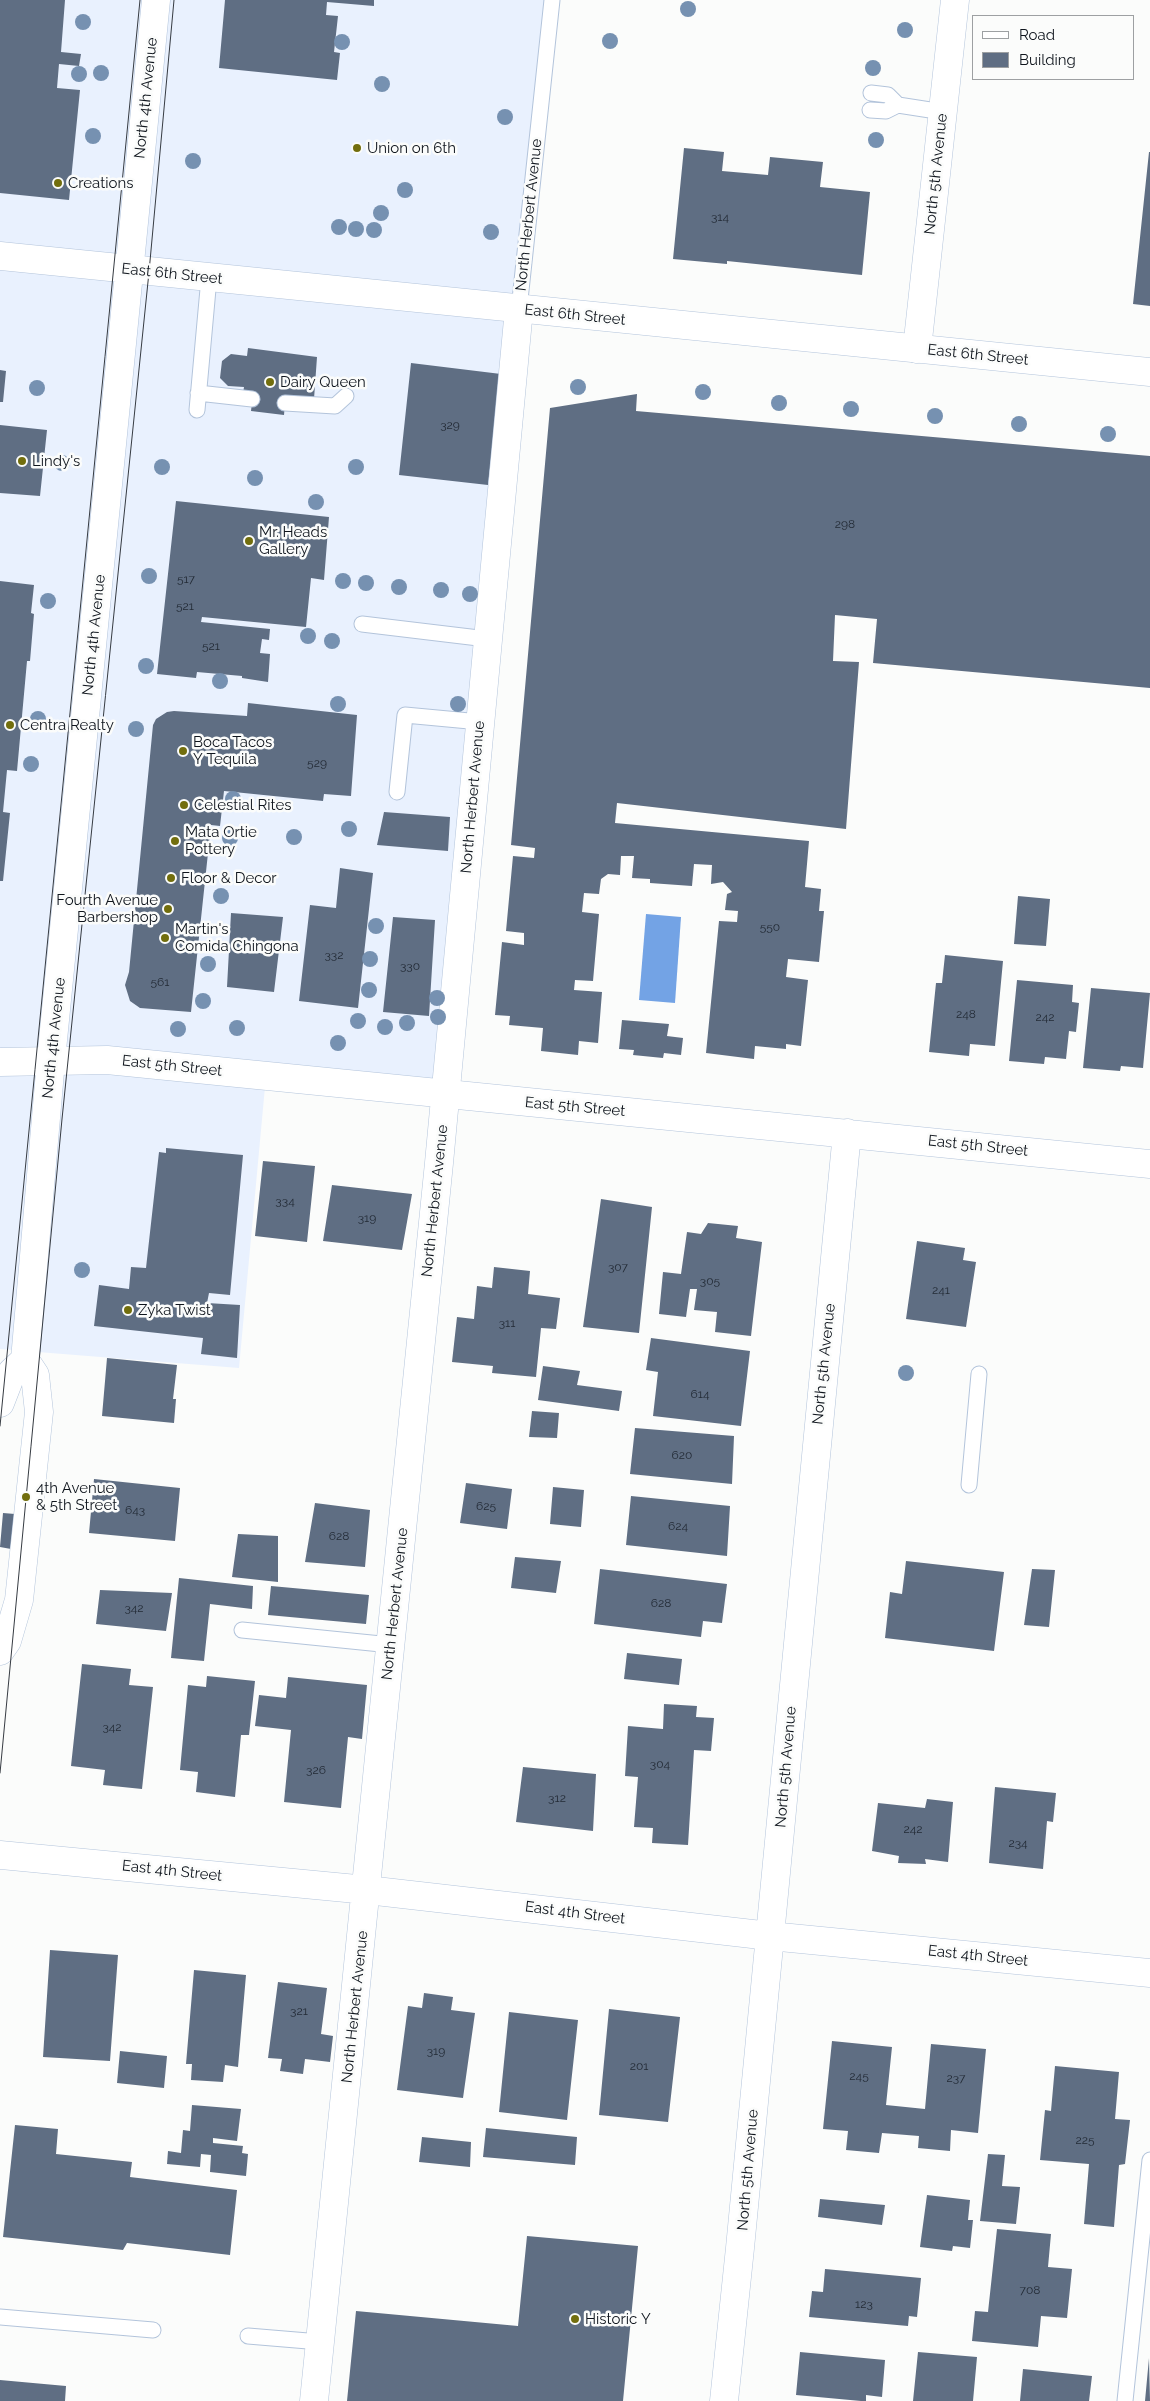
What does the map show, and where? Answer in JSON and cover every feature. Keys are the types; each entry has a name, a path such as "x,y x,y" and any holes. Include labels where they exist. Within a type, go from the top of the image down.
{"street":[{"name":"North 4th Avenue","path":"25,1360 51,1060 156,0"},
{"name":"North 5th Avenue","path":"917,349 955,0"},
{"name":"East 6th Street","path":"0,256 1150,372"},
{"name":"North Herbert Avenue","path":"314,2401 367,1890 519,309"},
{"name":"East 5th Street","path":"0,1062 108,1060 1150,1164"},
{"name":"North 5th Avenue","path":"724,2401 847,1133"},
{"path":"0,1403 12,1372 25,1360 35,1375 39,1412 19,1600 7,1641 0,1651"},
{"name":"East 4th Street","path":"0,1854 367,1890 770,1936 1150,1973"}],"lane":[{"name":"North Herbert Avenue","path":"519,309 552,0"},
{"path":"871,93 888,95 898,105"},
{"path":"870,110 886,111 898,105 943,112"},
{"path":"197,410 210,278"},
{"path":"198,394 252,399"},
{"path":"285,403 335,406 346,396"},
{"path":"362,624 488,639"},
{"path":"397,792 405,715 480,722"},
{"path":"969,1485 979,1374"},
{"path":"242,1630 391,1645"},
{"path":"1125,2401 1150,2160"},
{"path":"0,2317 153,2330"},
{"path":"248,2336 320,2342"}],"shaded area":[{"path":"0,0 552,0 445,1094 266,1076 239,1368 0,1349"}],"water":[{"path":"646,914 681,917 675,1003 639,1000"}],"building":[{"path":"0,0 65,0 61,52 81,54 79,66 59,64 57,88 80,90 69,200 0,193"},
{"path":"225,0 374,0 374,6 327,2 326,15 338,16 334,52 340,53 337,80 219,68"},
{"path":"684,148 724,152 722,171 768,175 770,157 823,162 820,187 870,192 862,275 727,261 727,264 673,259"},
{"path":"1150,152 1150,306 1133,304"},
{"name":"Dairy Queen","path":"248,348 317,357 314,399 285,403 284,415 251,411 253,394 243,393 244,387 228,386 220,378 222,361 231,354 247,356"},
{"path":"411,363 501,374 488,485 399,475"},
{"path":"0,370 6,371 3,402 0,402"},
{"path":"637,394 636,411 1150,456 1150,688 873,663 877,619 835,615 833,661 859,662 846,829 617,803 615,823 809,841 805,887 821,889 819,911 824,911 819,962 788,959 786,977 808,980 801,1046 786,1044 786,1049 755,1046 754,1059 706,1053 719,921 737,922 738,911 725,910 727,894 732,892 723,882 711,884 712,865 694,864 692,886 650,883 650,879 632,878 634,856 621,856 620,875 608,874 601,879 599,894 584,893 582,912 599,914 593,981 575,980 574,990 602,992 598,1043 579,1041 578,1055 541,1051 543,1028 509,1025 510,1016 495,1015 502,942 524,945 524,933 506,931 513,856 534,858 535,848 511,845 550,408"},
{"name":"Lindy's","path":"0,425 47,430 40,496 0,493"},
{"path":"176,501 329,517 324,580 311,578 306,627 202,617 201,622 270,629 269,640 262,639 260,653 270,654 268,682 242,678 242,676 197,672 196,678 157,674"},
{"path":"0,581 34,585 31,613 34,614 30,661 27,661 17,771 7,770 3,812 10,813 3,881 0,881"},
{"path":"248,703 357,715 351,796 324,794 323,801 224,791 220,826 211,825 191,1012 140,1008 130,1001 125,985 129,972 153,725 156,719 167,712 174,711 247,716"},
{"path":"384,812 450,817 448,851 377,845"},
{"path":"340,868 373,873 358,1008 299,1001 310,905 336,908"},
{"path":"1018,896 1050,899 1046,946 1014,944"},
{"path":"231,913 283,917 274,992 227,987"},
{"path":"393,917 435,920 429,1016 383,1012"},
{"path":"945,955 1003,961 995,1046 970,1044 969,1056 929,1052 936,983 942,983"},
{"path":"1017,980 1073,985 1072,1002 1079,1003 1076,1032 1069,1031 1066,1059 1045,1057 1044,1064 1009,1061"},
{"path":"1091,988 1150,993 1143,1068 1121,1066 1120,1071 1083,1068"},
{"path":"622,1020 669,1024 667,1036 683,1038 681,1055 664,1053 663,1058 633,1055 634,1050 619,1049"},
{"path":"166,1148 243,1155 230,1295 209,1293 207,1303 240,1305 237,1358 201,1354 203,1338 94,1326 99,1285 129,1289 131,1267 146,1268 159,1152 166,1153"},
{"path":"263,1161 315,1166 307,1242 255,1236"},
{"path":"332,1185 412,1194 402,1250 323,1241"},
{"path":"601,1199 652,1207 639,1333 583,1327"},
{"path":"708,1223 738,1226 736,1238 762,1242 751,1336 715,1332 717,1312 694,1310 697,1289 690,1289 686,1317 659,1314 663,1272 681,1274 687,1232 701,1234"},
{"path":"917,1241 965,1248 963,1260 976,1262 966,1327 906,1319"},
{"path":"494,1267 530,1271 528,1294 560,1298 556,1329 541,1328 536,1377 492,1373 493,1366 452,1362 457,1317 474,1319 477,1286 492,1288"},
{"path":"651,1338 750,1351 741,1426 653,1416 658,1372 646,1370"},
{"path":"107,1358 177,1365 173,1399 176,1399 174,1423 102,1416"},
{"path":"543,1366 580,1371 577,1385 622,1391 619,1411 538,1400"},
{"path":"532,1411 559,1413 557,1438 529,1437"},
{"path":"635,1428 734,1436 732,1484 630,1474"},
{"path":"94,1479 180,1488 175,1541 89,1533"},
{"path":"466,1483 512,1489 507,1529 460,1523"},
{"path":"553,1487 584,1490 581,1527 550,1524"},
{"path":"631,1496 730,1506 727,1556 626,1545"},
{"path":"315,1503 370,1510 365,1567 305,1562"},
{"path":"3,1513 15,1514 11,1549 0,1547"},
{"path":"238,1534 278,1536 278,1582 232,1577"},
{"path":"515,1557 561,1561 556,1593 511,1588"},
{"path":"906,1561 1004,1572 994,1651 885,1638 890,1592 902,1594"},
{"path":"600,1569 727,1584 722,1623 703,1621 701,1637 594,1624"},
{"path":"1032,1569 1055,1570 1049,1627 1024,1625"},
{"path":"179,1578 253,1586 252,1609 210,1604 204,1661 171,1658"},
{"path":"271,1586 369,1595 366,1624 268,1615"},
{"path":"100,1590 172,1593 166,1631 96,1624"},
{"path":"627,1653 682,1659 679,1685 624,1679"},
{"path":"82,1664 131,1669 129,1685 153,1687 142,1789 103,1785 105,1770 71,1766"},
{"path":"207,1676 255,1681 249,1735 241,1735 235,1797 196,1792 198,1772 180,1770 188,1685 206,1687"},
{"path":"288,1677 367,1685 362,1739 348,1737 341,1808 284,1802 291,1730 255,1726 259,1695 286,1698"},
{"path":"664,1704 697,1706 696,1717 714,1718 711,1751 694,1750 688,1845 652,1843 653,1828 634,1827 638,1777 625,1776 628,1726 663,1729"},
{"path":"523,1767 596,1774 593,1831 516,1822"},
{"path":"995,1787 1056,1793 1053,1822 1047,1821 1043,1869 989,1863"},
{"path":"927,1799 953,1802 948,1862 925,1859 926,1864 898,1863 899,1856 872,1851 878,1803 925,1808"},
{"path":"50,1950 118,1955 110,2061 43,2057"},
{"path":"194,1970 246,1975 238,2067 225,2065 223,2082 191,2080 192,2064 186,2064"},
{"path":"278,1982 327,1988 321,2034 333,2036 330,2062 305,2059 303,2074 280,2071 282,2059 268,2058"},
{"path":"424,1993 453,1997 451,2010 475,2013 463,2098 397,2090 408,2006 422,2008"},
{"path":"609,2009 680,2017 668,2122 599,2115"},
{"path":"509,2012 578,2020 567,2120 499,2112"},
{"path":"832,2041 892,2047 886,2105 925,2109 931,2044 986,2049 978,2133 951,2130 950,2151 918,2148 919,2136 882,2133 879,2153 846,2150 848,2131 823,2129"},
{"path":"120,2051 167,2056 164,2088 117,2083"},
{"path":"1055,2066 1119,2072 1115,2119 1130,2120 1125,2164 1119,2165 1114,2227 1084,2224 1089,2164 1040,2160 1045,2110 1051,2111"},
{"path":"192,2105 241,2109 237,2141 213,2138 213,2143 243,2146 242,2153 248,2154 246,2176 210,2172 211,2155 201,2154 200,2167 167,2164 168,2151 181,2153 183,2130 190,2131"},
{"path":"15,2125 58,2129 56,2154 132,2162 130,2177 237,2190 230,2255 127,2243 123,2250 3,2237"},
{"path":"486,2128 577,2137 575,2165 483,2157"},
{"path":"422,2137 471,2142 470,2167 419,2162"},
{"path":"988,2154 1005,2155 1002,2186 1020,2187 1016,2224 980,2221"},
{"path":"927,2195 970,2200 968,2220 973,2220 970,2248 953,2246 952,2251 920,2247"},
{"path":"820,2199 885,2205 882,2225 818,2217"},
{"path":"997,2229 1051,2234 1048,2267 1072,2269 1067,2318 1041,2316 1038,2347 972,2341 975,2311 988,2312"},
{"name":"Historic Y","path":"527,2236 638,2246 623,2401 347,2401 356,2311 518,2326"},
{"path":"825,2269 921,2278 917,2317 909,2316 908,2326 809,2317 812,2291 823,2292"},
{"path":"800,2352 885,2360 882,2397 866,2395 866,2401 861,2401 796,2395"},
{"path":"918,2352 977,2357 973,2401 913,2401"},
{"path":"1149,2358 1150,2401 1145,2401"},
{"path":"1023,2369 1092,2376 1089,2401 1020,2401"},
{"path":"0,2380 66,2386 65,2401 0,2401"}],"tram line":[{"path":"0,1426 140,0"},
{"path":"0,1773 62,1119 149,272 174,0"}],"place":[{"name":"Union on 6th","path":"357,148"},
{"name":"Creations","path":"58,183"},
{"name":"Dairy Queen","path":"270,382"},
{"name":"Lindy's","path":"22,461"},
{"name":"Mr. Heads Gallery","path":"249,541"},
{"name":"Centra Realty","path":"10,725"},
{"name":"Boca Tacos Y Tequila","path":"183,751"},
{"name":"Celestial Rites","path":"184,805"},
{"name":"Mata Ortie Pottery","path":"175,841"},
{"name":"Floor & Decor","path":"171,878"},
{"name":"Fourth Avenue Barbershop","path":"168,909"},
{"name":"Martin's Comida Chingona","path":"165,938"},
{"name":"Zyka Twist","path":"128,1310"},
{"name":"4th Avenue & 5th Street","path":"26,1497"},
{"name":"Historic Y","path":"575,2319"}]}
